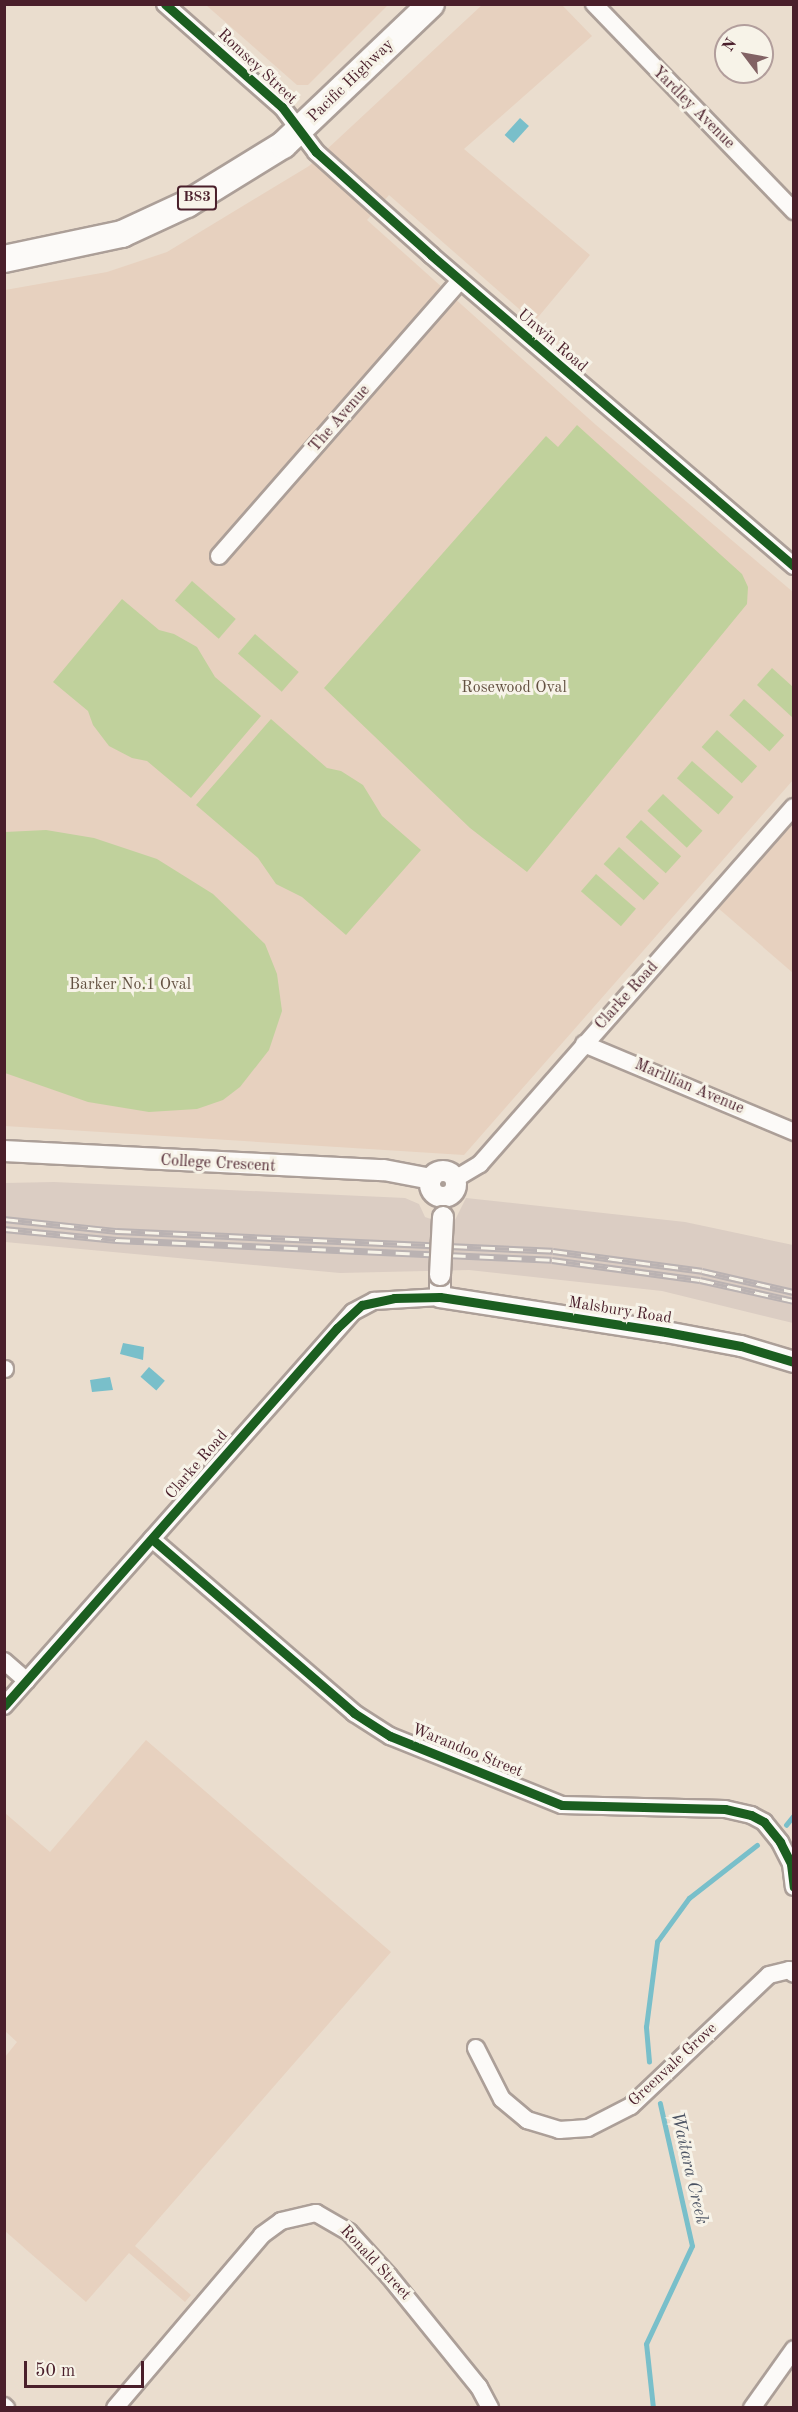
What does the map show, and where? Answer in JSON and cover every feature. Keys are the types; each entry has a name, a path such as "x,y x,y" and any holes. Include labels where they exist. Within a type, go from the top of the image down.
{"main road":[{"name":"Pacific Highway","path":"4,259 85,245 151,223 276,150 431,4"}],"street":[{"name":"Romsey Street","path":"165,4 277,103 299,130"},
{"name":"Yardley Avenue","path":"594,4 793,209"},
{"name":"Unwin Road","path":"299,130 316,152 460,281 794,566"},
{"name":"The Avenue","path":"219,556 460,281"},
{"name":"Clarke Road","path":"455,1179 480,1164 794,807"},
{"name":"Marillian Avenue","path":"584,1044 794,1132"},
{"name":"College Crescent","path":"4,1151 384,1170 431,1179 446,1171 455,1179"},
{"path":"431,1179 434,1193 443,1207"},
{"path":"440,1297 443,1207 455,1189 455,1179"},
{"name":"Clarke Road","path":"4,1706 353,1312 374,1301 440,1297"},
{"name":"Malsbury Road","path":"440,1297 677,1334 741,1346 794,1362"},
{"name":"Warandoo Street","path":"152,1539 354,1713 390,1736 562,1805 725,1809 751,1815 777,1836 791,1864 794,1887"},
{"path":"4,1661 27,1681"},
{"name":"Greenvale Grove","path":"476,2048 502,2099 527,2120 559,2130 588,2128 631,2106 769,1975 791,1972"},
{"name":"Ronald Street","path":"115,2408 262,2235 282,2221 316,2213 332,2220 349,2232 396,2284 480,2387 490,2408"},
{"path":"752,2408 794,2349"}],"shaded area":[{"path":"206,5 388,5 308,85 297,85"},
{"path":"482,5 562,5 592,36 464,149 590,255 534,322 389,195 367,220 596,425 793,592 793,780 464,1155 5,1126 5,290 107,272 167,252 309,166"},
{"path":"793,822 793,973 718,908"},
{"path":"54,1182 405,1198 419,1204 425,1217 452,1226 466,1198 685,1222 793,1245 793,1323 662,1291 469,1270 340,1273 5,1242 5,1183"},
{"path":"146,1740 391,1952 135,2246 191,2295 185,2302 129,2253 86,2302 5,2231 5,2057 17,2042 5,2031 5,1813 50,1852"}],"green space":[{"name":"Rosewood Oval","path":"577,425 742,574 748,587 747,604 527,872 470,828 324,688 546,436 558,447"},
{"path":"192,581 236,619 219,639 175,601"},
{"path":"122,599 159,630 174,634 197,647 215,677 261,716 191,798 147,761 132,758 109,746 93,725 88,711 53,682"},
{"path":"255,634 299,672 282,692 238,654"},
{"path":"772,668 793,687 793,718 757,685"},
{"path":"744,699 784,735 769,751 729,715"},
{"path":"271,719 327,768 341,771 363,785 382,816 421,850 346,935 302,897 276,884 258,858 196,805"},
{"path":"717,730 757,766 742,783 702,747"},
{"path":"692,761 734,797 718,814 677,778"},
{"path":"663,794 702,831 687,848 647,811"},
{"path":"641,820 681,856 666,873 626,837"},
{"name":"Barker No.1 Oval","path":"46,830 94,838 157,859 213,894 265,944 277,974 282,1011 269,1050 240,1087 223,1100 197,1109 149,1112 88,1102 5,1073 5,832"},
{"path":"619,847 659,883 644,900 604,864"},
{"path":"596,874 636,909 621,926 581,891"}],"water":[{"path":"520,118 529,126 514,143 505,135"},
{"path":"123,1343 144,1347 143,1360 120,1354"},
{"path":"149,1367 165,1381 156,1391 140,1377"},
{"path":"110,1377 113,1390 92,1392 90,1380"}],"waterway":[{"name":"Waitara Creek","path":"786,1825 794,1815"},
{"name":"Waitara Creek","path":"649,2062 646,2027 657,1942 689,1898 757,1845"},
{"name":"Waitara Creek","path":"653,2408 646,2344 692,2246 660,2104"}],"railway":[{"path":"4,1219 117,1231 553,1251 702,1271 794,1292"},
{"path":"4,1229 116,1240 552,1260 700,1280 794,1301"}],"cycle path":[{"path":"165,4 282,107 316,152 431,255 794,566"},
{"path":"4,1706 337,1328 362,1305 394,1298 440,1297 666,1332 741,1346 794,1362"},
{"path":"152,1539 354,1713 390,1736 562,1805 725,1809 751,1815 764,1822 780,1842 791,1864 794,1887"}]}
